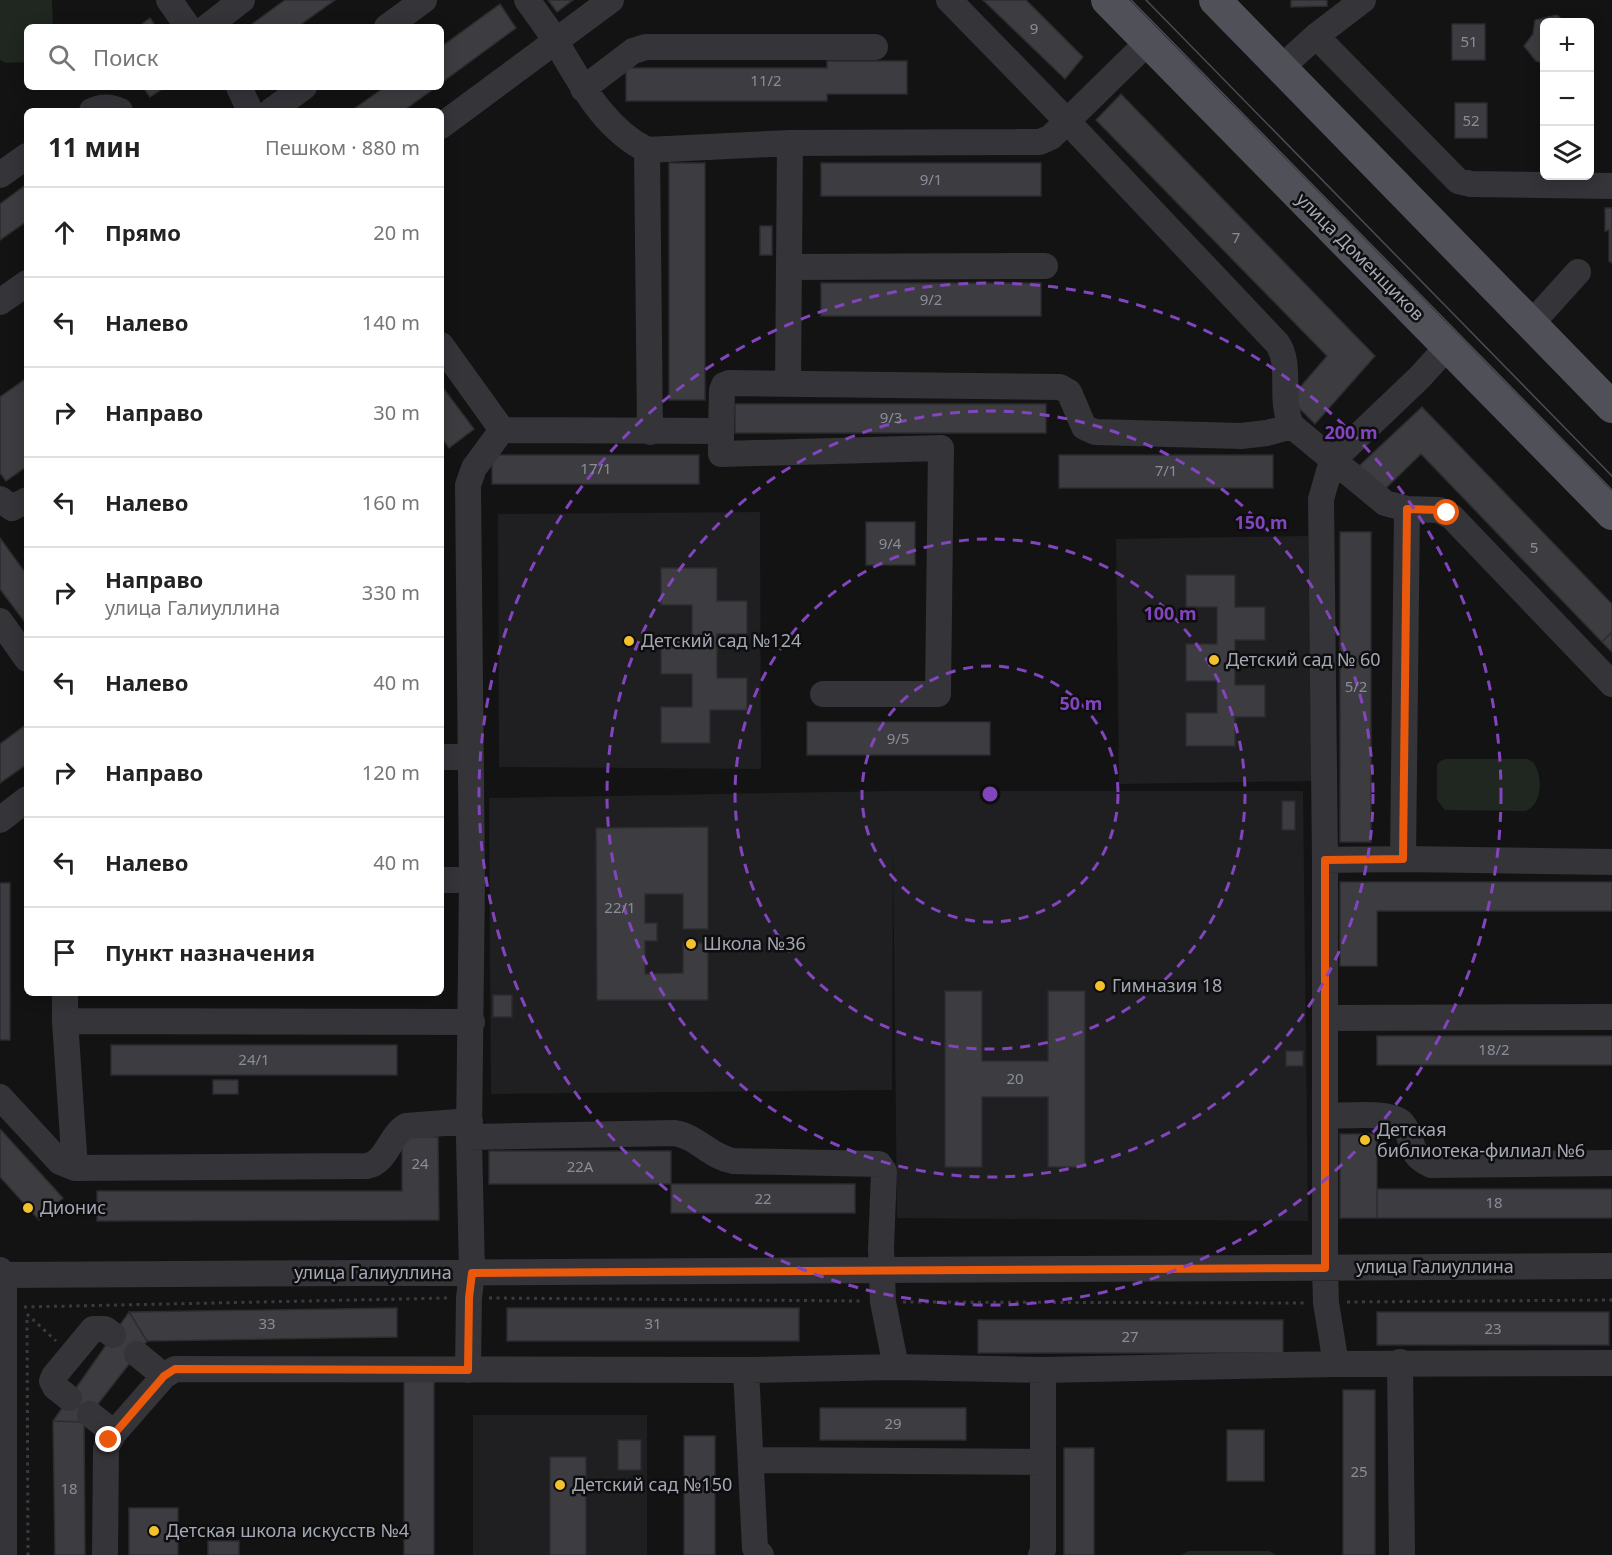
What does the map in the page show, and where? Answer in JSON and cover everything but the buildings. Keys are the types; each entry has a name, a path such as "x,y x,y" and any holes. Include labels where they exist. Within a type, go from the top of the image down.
{"main road":[{"name":"улица Доменщиков","path":"1107,0 1612,514"},
{"path":"1215,0 1612,407"}],"street":[{"path":"170,0 186,24"},
{"path":"211,24 242,0"},
{"path":"391,24 424,0"},
{"path":"527,0 556,41 583,89 614,126 631,142 648,150 790,143 1034,143 1046,140 1148,42"},
{"path":"444,124 611,0"},
{"path":"949,0 1277,343 1283,353 1284,405 1292,426 1384,503 1407,509 1439,510 1452,517 1612,684"},
{"path":"1282,67 1316,36 1363,0"},
{"path":"1316,36 1458,181 1472,184 1612,186"},
{"path":"583,89 633,51 646,47 874,47"},
{"path":"241,90 250,108"},
{"path":"275,108 300,90"},
{"path":"788,383 790,143"},
{"path":"648,150 650,432"},
{"path":"0,175 24,158"},
{"path":"789,267 1045,266"},
{"path":"1531,324 1578,273"},
{"path":"0,302 24,285"},
{"path":"1336,1364 1326,1303 1325,1268 1327,1116 1321,499 1332,461 1449,346"},
{"path":"444,349 502,430"},
{"path":"823,694 938,694 941,448 721,454 724,385 729,383 788,383 1060,387 1069,392 1084,427 1095,432 1241,436 1268,433 1292,426"},
{"path":"502,430 721,431"},
{"path":"468,1370 469,1298 472,1273 470,1129 472,880 468,485 474,468 502,430"},
{"path":"0,499 12,508 24,502"},
{"path":"1403,859 1407,509"},
{"path":"0,621 24,655"},
{"path":"444,757 471,758"},
{"path":"0,820 24,801"},
{"path":"1325,860 1612,862"},
{"path":"444,880 472,880"},
{"path":"65,996 75,1168"},
{"path":"1326,1018 1612,1017"},
{"path":"65,1021 472,1022"},
{"path":"0,1097 60,1162 75,1168 367,1166 376,1162 399,1131 406,1126 674,1133 689,1137 716,1156 733,1161 879,1164 884,1171 881,1248 883,1302 896,1367"},
{"path":"1327,1116 1396,1118 1403,1124 1415,1153 1421,1160 1431,1165 1612,1163"},
{"name":"улица Галиуллина","path":"2,1273 472,1273 1612,1266"},
{"path":"2,1273 19,1309 2,1355 4,1555"},
{"path":"69,1398 55,1387 52,1381 54,1376 93,1329 105,1329 113,1335"},
{"path":"137,1354 164,1376"},
{"path":"1400,1362 1402,1555"},
{"path":"105,1555 105,1457 109,1440 164,1376 181,1368 746,1370 896,1367 1043,1370 1400,1362 1612,1363"},
{"path":"746,1370 755,1548 760,1555"},
{"path":"1041,1555 1043,1550 1043,1370"},
{"path":"90,1414 114,1433"},
{"path":"752,1460 1043,1462"}],"path":[{"path":"19,1309 396,1298 1135,1304 1612,1300"},
{"path":"19,1309 71,1355"},
{"path":"19,1309 28,1555"}],"shaded area":[{"path":"0,0 52,0 53,24 24,24 24,62 6,63 0,60"},
{"name":"Детский сад №124","path":"760,512 761,769 499,767 498,514"},
{"name":"Детский сад № 60","path":"1308,536 1312,781 1119,784 1116,539"},
{"path":"1446,759 1527,759 1533,762 1539,774 1540,789 1536,802 1526,811 1445,810 1437,800 1437,765"},
{"path":"893,791 1303,791 1308,1221 897,1218 893,850 892,1090 491,1094 489,798"},
{"name":"Детский сад №150","path":"473,1415 647,1415 647,1555 473,1555"},
{"path":"1189,1551 1269,1551 1276,1555 1181,1555"}],"tram line":[{"path":"1131,0 1612,490"},
{"path":"1146,0 1612,476"}],"place":[{"name":"Детский сад №124","path":"629,641"},
{"name":"Детский сад № 60","path":"1214,660"},
{"name":"Школа №36","path":"691,944"},
{"name":"Гимназия 18","path":"1100,986"},
{"name":"Детская библиотека-филиал №6","path":"1365,1140"},
{"name":"Дионис","path":"28,1208"},
{"name":"Детский сад №150","path":"560,1485"},
{"name":"Детская школа искусств №4","path":"154,1531"}],"route":[{"path":"109,1440 164,1376 175,1369 468,1370 469,1298 472,1273 1325,1268 1327,1116 1325,860 1403,859 1407,509 1439,510 1447,513"}]}
